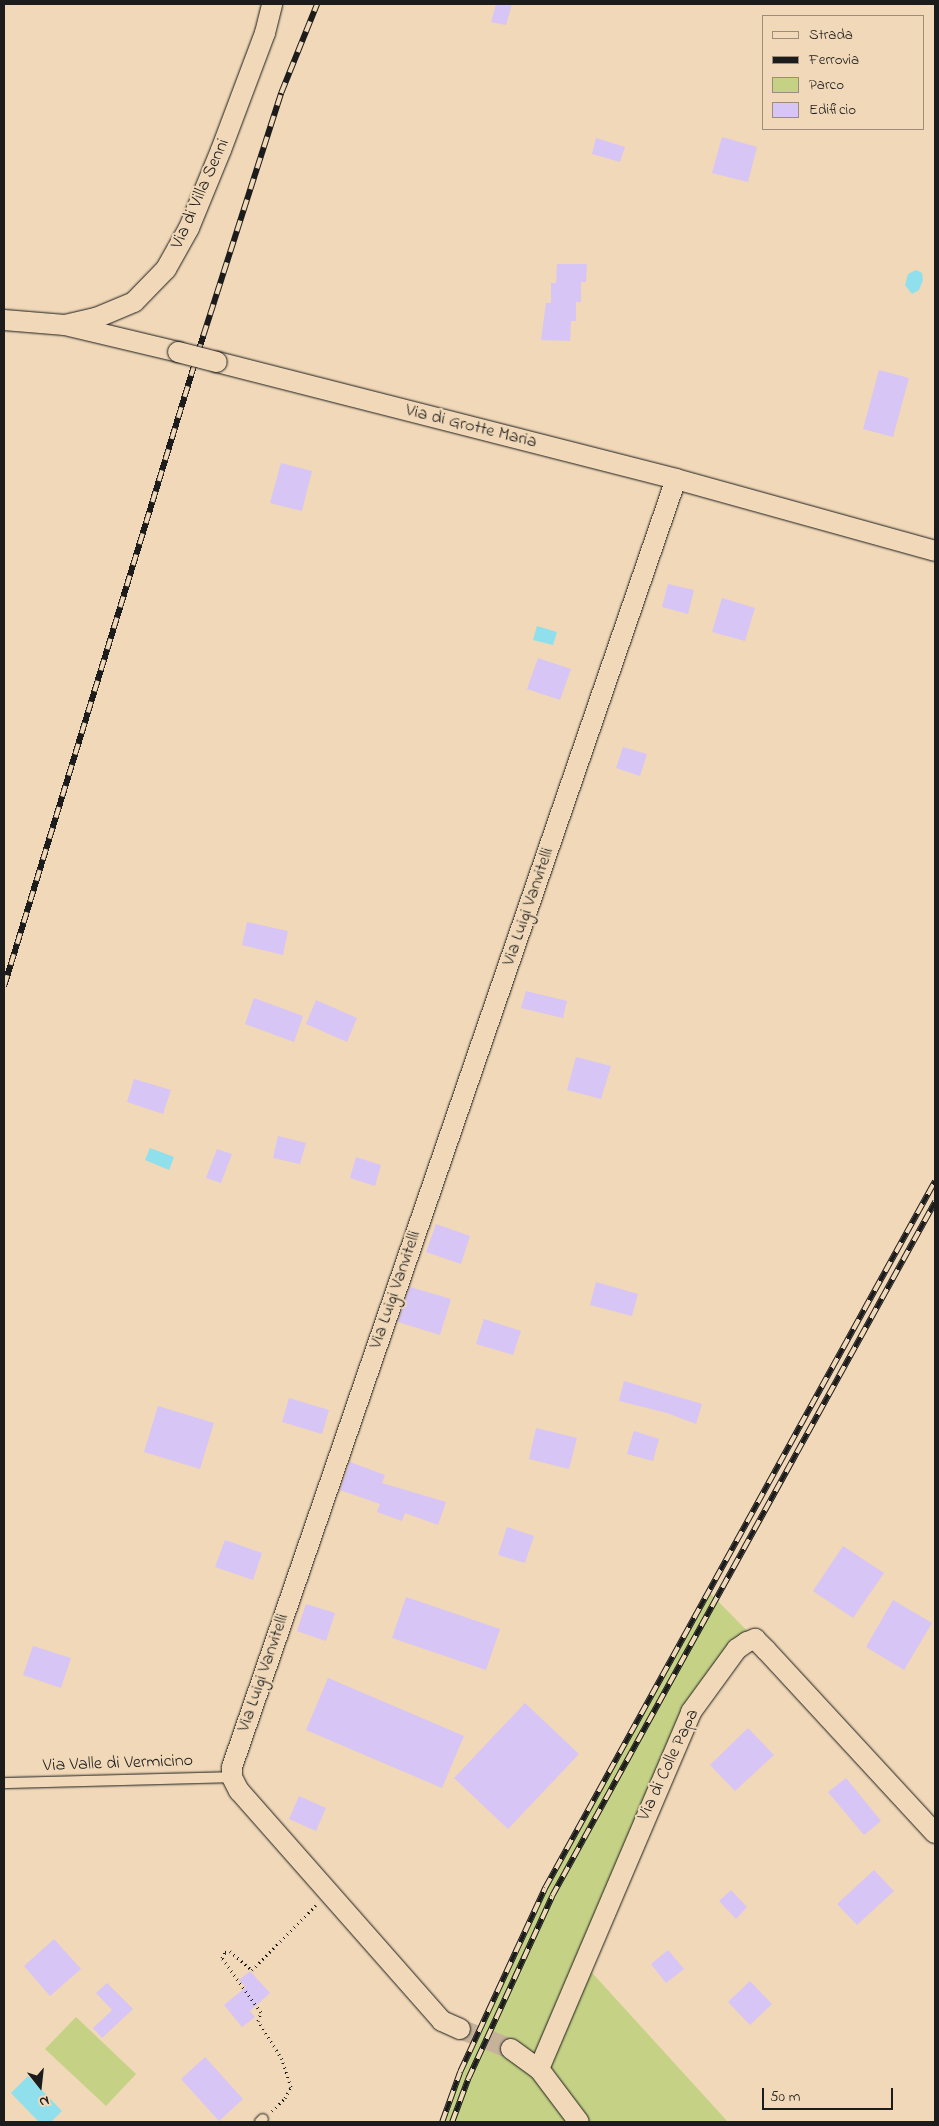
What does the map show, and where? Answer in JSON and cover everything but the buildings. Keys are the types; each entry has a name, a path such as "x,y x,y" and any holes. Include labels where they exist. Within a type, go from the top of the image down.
{"street":[{"name":"Via di Villa Senni","path":"65,325 103,316 134,302 148,291 169,264 189,228 230,127 272,4"},
{"name":"Via di Grotte Maria","path":"4,320 65,325 178,352 676,479 935,551"},
{"name":"Via Luigi Vanvitelli","path":"232,1778 236,1752 676,479"},
{"name":"Via di Colle Papa","path":"539,2069 691,1712 737,1649 747,1642 755,1640 766,1650 935,1833"},
{"path":"232,1778 239,1791 442,2021 460,2029"},
{"path":"510,2049 539,2069 579,2122"}],"lane":[{"name":"Via Valle di Vermicino","path":"4,1783 232,1778"}],"path":[{"path":"262,2121 285,2098 291,2087 282,2059 258,2021 262,2012 222,1958 225,1952 230,1951 252,1970 321,1901"}],"green space":[{"path":"710,1593 755,1639 691,1712 584,1964 728,2122 442,2122 460,2072 545,1888"},
{"path":"76,2017 136,2074 106,2106 45,2049"}],"water":[{"path":"916,270 922,273 923,280 919,290 912,294 905,285 908,274"},
{"path":"537,626 557,632 553,645 533,640"},
{"path":"150,1148 174,1157 169,1170 145,1160"},
{"path":"28,2076 62,2111 51,2122 39,2122 11,2093"}],"tunnel":[{"path":"460,2029 511,2049"}],"railway":[{"path":"4,986 203,336 281,93 317,4"},
{"path":"442,2122 460,2072 545,1888 935,1181"},
{"path":"452,2122 468,2079 552,1896 935,1202"}]}
